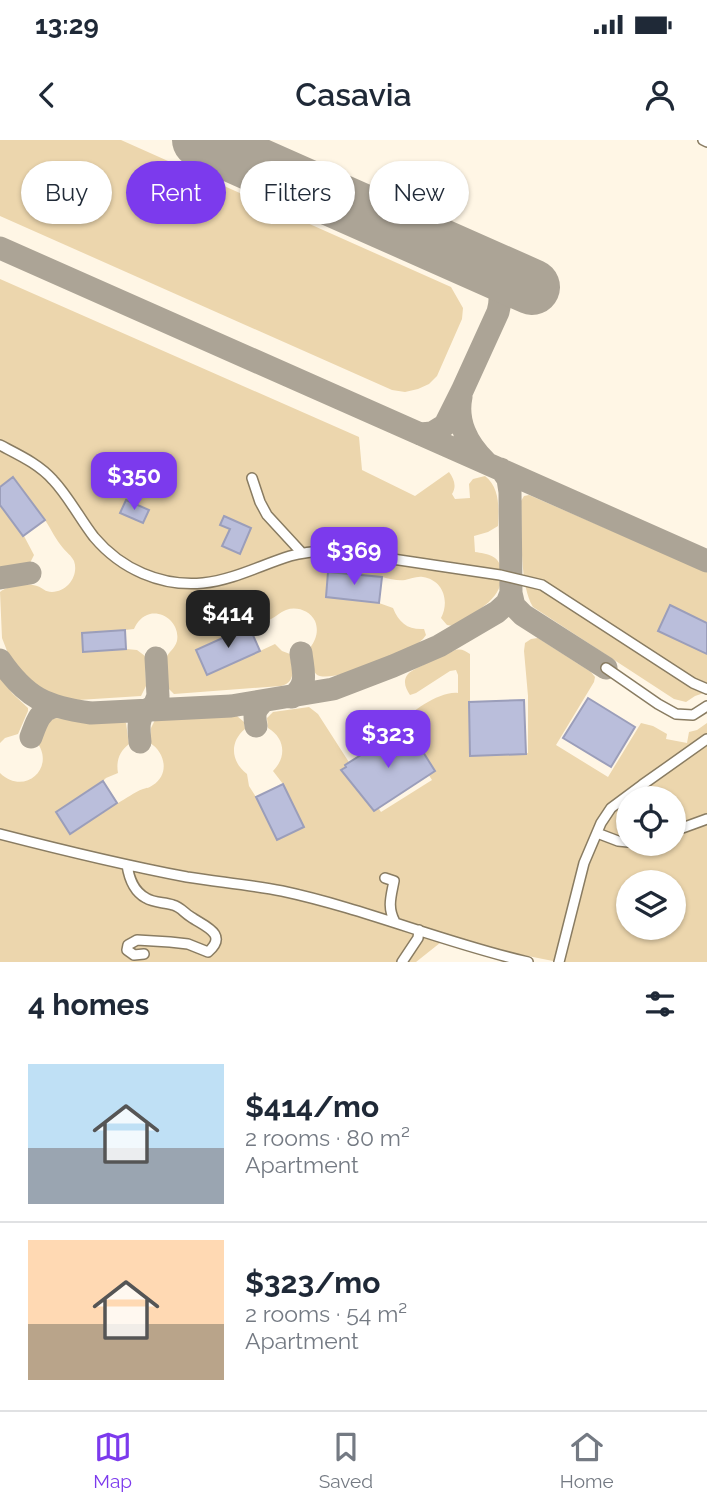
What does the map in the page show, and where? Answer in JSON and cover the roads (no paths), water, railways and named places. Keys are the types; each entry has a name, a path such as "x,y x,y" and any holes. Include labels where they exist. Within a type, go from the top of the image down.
{"lane":[{"path":"0,445 24,457 51,478 95,538 110,553 128,566 157,579 185,584 203,583 221,580 292,555 332,550 500,575 542,585 693,683 707,689"},
{"path":"252,478 267,515 302,553"},
{"path":"606,668 676,714 693,715 707,706"},
{"path":"559,962 583,863 611,808 707,739"},
{"path":"686,827 707,820"},
{"path":"597,833 616,840"},
{"path":"0,834 127,865 280,891 345,907 494,954 528,962"},
{"path":"127,865 129,878 136,890 146,898 182,909 188,916 209,928 216,940 214,947 208,952 188,944 137,940 128,945 127,950 134,955 144,954"},
{"path":"384,878 394,881 390,913 395,922"},
{"path":"402,962 418,938 419,930"}]}
